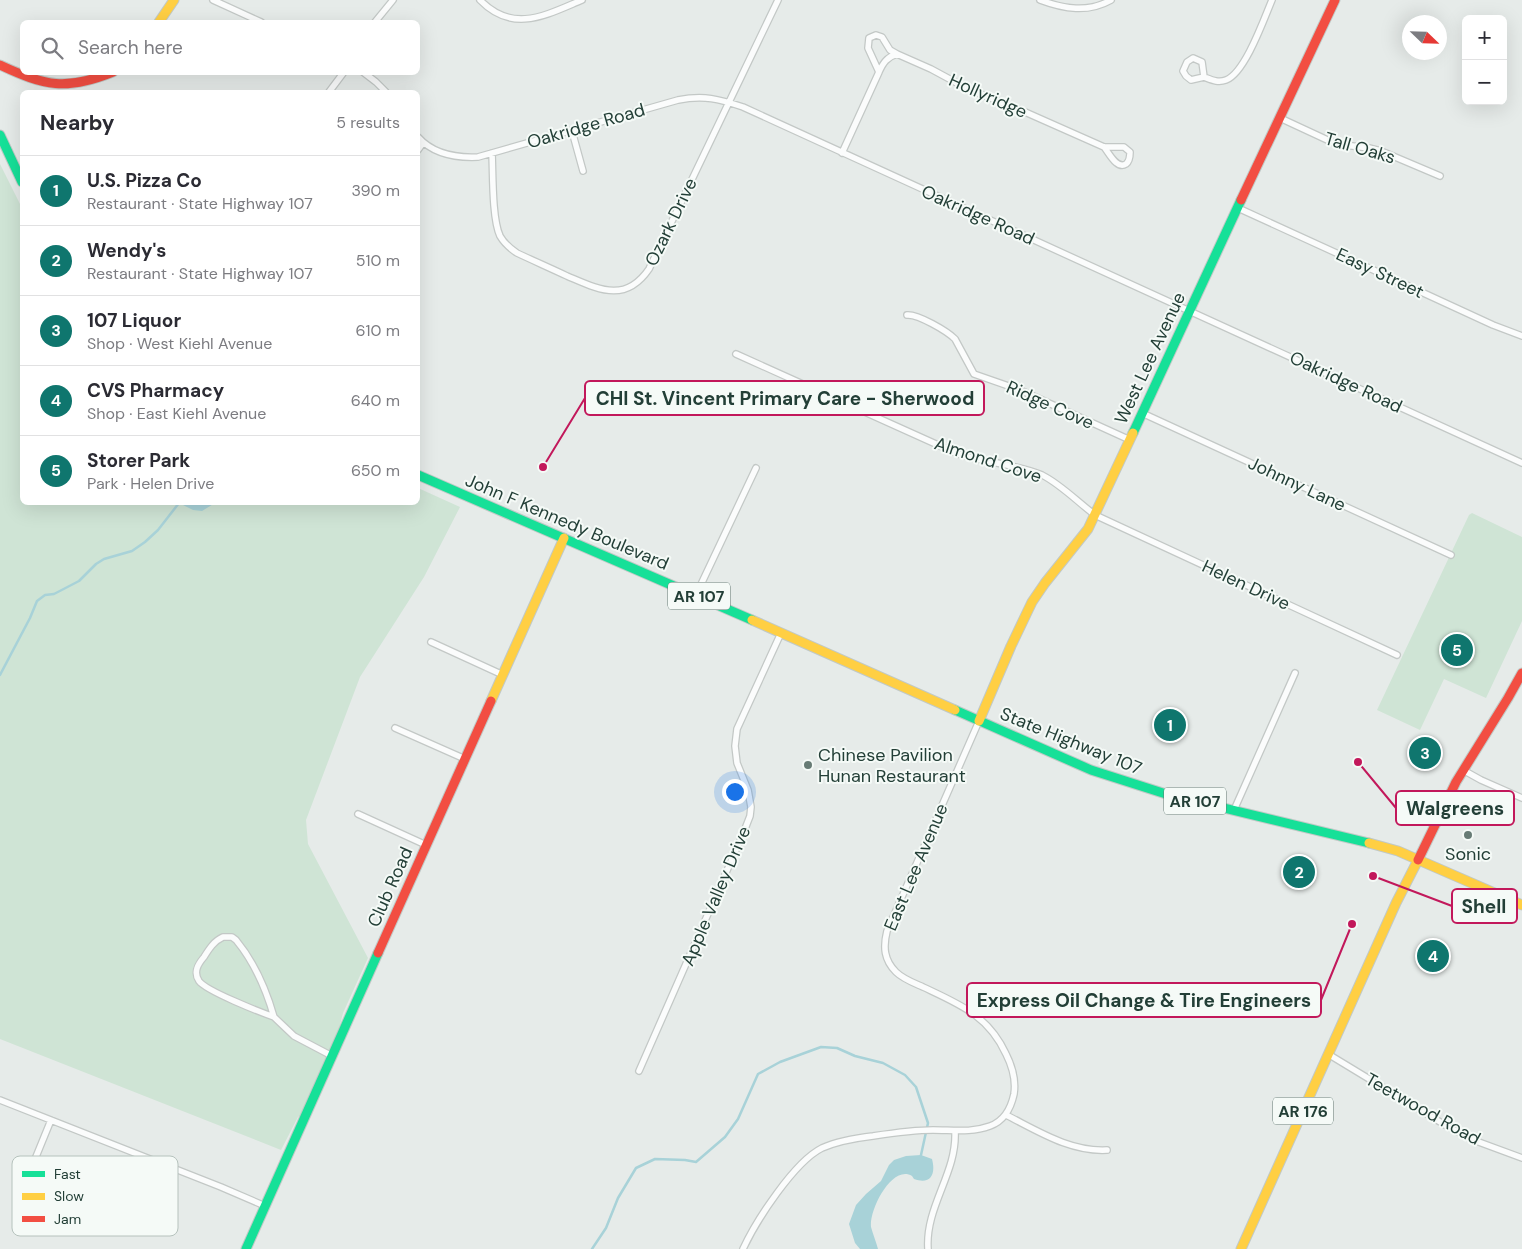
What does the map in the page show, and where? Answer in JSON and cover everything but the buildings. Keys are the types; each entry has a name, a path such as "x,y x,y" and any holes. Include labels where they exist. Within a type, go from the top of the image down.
{"street":[{"path":"160,20 174,0"},
{"path":"213,0 257,20"},
{"path":"377,20 393,0"},
{"path":"480,0 504,16 528,20 547,15 582,0"},
{"name":"Ozark Drive","path":"492,153 496,222 500,235 506,243 517,253 598,290 620,290 632,286 649,268 778,0"},
{"path":"1040,0 1055,6 1078,9 1098,6 1111,0"},
{"path":"1204,77 1214,82 1220,82 1236,74 1255,40 1272,0"},
{"name":"West Lee Avenue","path":"979,721 1032,602 1088,530 1335,0"},
{"path":"878,72 868,48 869,38 876,35 882,37 890,50 897,54"},
{"path":"842,153 878,72 887,59 897,54"},
{"name":"Hollyridge","path":"897,54 931,69 968,89 1104,147"},
{"path":"0,65 20,74"},
{"path":"23,75 50,84 66,85 89,82 106,75"},
{"path":"330,90 342,75"},
{"path":"367,75 384,90"},
{"name":"Oakridge Road","path":"420,139 437,151 459,157 478,157 691,98 710,97 729,102 1522,463"},
{"name":"Tall Oaks","path":"1280,118 1336,144 1381,150 1440,176"},
{"path":"572,131 583,170"},
{"path":"0,135 20,178"},
{"path":"420,147 423,143"},
{"path":"1104,147 1124,147 1130,152 1130,159 1126,164 1117,164 1104,147"},
{"name":"Easy Street","path":"1238,208 1493,325 1522,336"},
{"name":"Ridge Cove","path":"907,314 913,314 924,319 951,335 974,374 1020,390 1130,440"},
{"name":"Almond Cove","path":"736,354 958,454 1027,470 1043,476 1095,515"},
{"name":"Johnny Lane","path":"1142,413 1451,555"},
{"path":"696,595 756,468"},
{"name":"John F Kennedy Boulevard","path":"420,476 696,595 979,721"},
{"name":"Helen Drive","path":"1095,515 1397,655"},
{"name":"Club Road","path":"246,1249 564,538"},
{"name":"Apple Valley Drive","path":"639,1071 750,816 750,796 737,763 736,737 781,633"},
{"path":"431,642 502,675"},
{"path":"1234,810 1295,673"},
{"path":"1418,860 1462,770 1498,717 1521,676"},
{"name":"State Highway 107","path":"979,721 1118,780 1166,794 1379,845 1522,905"},
{"name":"East Lee Avenue","path":"979,721 887,931 884,948 888,963 898,974 970,1010 982,1020 1000,1042 1010,1061 1015,1089 1006,1115"},
{"path":"396,728 465,759"},
{"path":"1462,770 1522,798"},
{"path":"358,814 426,845"},
{"name":"AR 176","path":"1241,1249 1396,902 1418,860"},
{"path":"274,1018 258,972 240,945 232,937 218,939 198,964 196,974 201,984 274,1018 294,1036 332,1056"},
{"name":"Teetwood Road","path":"1328,1054 1450,1128 1476,1141 1522,1158"},
{"path":"0,1100 141,1156"},
{"path":"743,1249 777,1194 800,1165 813,1154 842,1141 899,1132 934,1130 955,1132 972,1130 991,1126 1006,1115 1074,1147 1086,1150 1107,1150"},
{"path":"36,1156 51,1120"},
{"path":"928,1249 927,1236 932,1212 953,1155 956,1141 955,1132"},
{"path":"178,1171 265,1206"}],"green space":[{"path":"0,164 20,204 20,505 420,505 420,489 460,507 424,577 360,677 306,820 308,844 368,958 343,1013 332,1056 307,1112 298,1117 281,1150 0,1039"},
{"path":"1472,513 1522,537 1522,621 1486,698 1444,679 1420,730 1377,710 1469,515"}],"water":[{"path":"183,505 212,505 202,511 193,510"},
{"path":"921,1155 932,1159 933,1174 925,1181 914,1179 912,1176 904,1174 890,1182 878,1200 871,1219 871,1227 878,1249 860,1249 855,1243 849,1224 856,1205 881,1181 889,1165 894,1160 906,1156"}],"waterway":[{"path":"0,675 37,601 45,595 54,594 79,581 96,564 104,559 132,551 158,530 177,505"},
{"path":"592,1249 606,1228 618,1198 636,1168 655,1159 696,1162 725,1137 738,1119 758,1074 780,1062 821,1047 837,1048 855,1056 883,1063 905,1075 916,1087 928,1123 921,1155"}],"traffic: fast":[{"path":"0,135 20,178"},
{"path":"1133,433 1241,200"},
{"path":"420,476 752,620"},
{"path":"955,710 1091,770 1166,794 1369,843"},
{"path":"246,1249 378,953"}],"traffic: slow":[{"path":"160,20 174,0"},
{"path":"979,721 1032,602 1088,529 1133,433"},
{"path":"491,701 564,538"},
{"path":"752,620 955,710"},
{"path":"1369,843 1398,851 1522,905"},
{"path":"1241,1249 1396,903 1418,860"}],"traffic: jam":[{"path":"1241,200 1335,0"},
{"path":"0,65 20,74"},
{"path":"23,75 56,84 82,82 104,75"},
{"path":"1418,860 1456,782 1522,673"},
{"path":"378,953 491,701"}],"place":[{"name":"CHI St. Vincent Primary Care - Sherwood","path":"543,467"},
{"name":"Storer Park","path":"1457,650"},
{"name":"U.S. Pizza Co","path":"1170,725"},
{"name":"107 Liquor","path":"1425,753"},
{"name":"Walgreens","path":"1358,762"},
{"name":"Chinese Pavilion Hunan Restaurant","path":"808,765"},
{"name":"Sonic","path":"1468,835"},
{"name":"Wendy's","path":"1299,872"},
{"name":"Shell","path":"1373,876"},
{"name":"Express Oil Change & Tire Engineers","path":"1352,924"},
{"name":"CVS Pharmacy","path":"1433,956"}]}
